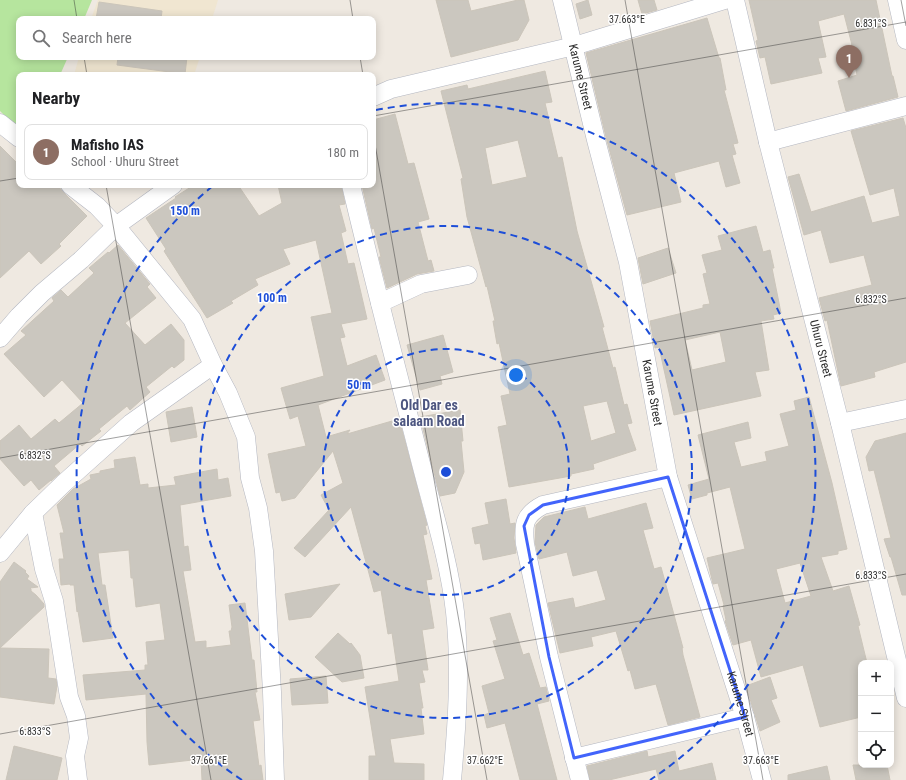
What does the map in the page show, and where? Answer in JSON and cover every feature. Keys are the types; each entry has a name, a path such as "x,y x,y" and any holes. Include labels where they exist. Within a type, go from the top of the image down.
{"street":[{"name":"Karume Street","path":"562,0 596,140 628,262 668,477 745,717 762,780"},
{"path":"376,96 391,89 574,46 725,0"},
{"name":"Uhuru Street","path":"735,0 768,142 840,423 906,698"},
{"path":"897,0 906,40"},
{"path":"768,142 906,106"},
{"path":"0,123 16,136"},
{"path":"74,188 97,206 116,226 192,319 213,365 228,393 246,437 250,478 258,508 264,551 275,780"},
{"path":"0,338 42,293 81,260 116,226 169,188"},
{"path":"352,188 444,553 453,600 455,613 458,711 452,780"},
{"path":"380,303 421,284 468,275"},
{"path":"0,553 33,513 131,423 213,365"},
{"path":"840,423 906,409"},
{"path":"580,780 546,642 525,544 524,526 529,515 543,505 668,477"},
{"path":"33,513 44,569 54,601 69,697 76,716 79,738 75,756 78,780"},
{"path":"574,758 745,717"}],"highlighted area":[{"path":"668,477 745,717 574,758 549,657 524,526 529,515 543,505"}],"shaded area":[{"path":"98,0 218,0 213,16 92,16"},
{"path":"78,60 199,60 195,72 75,72"}],"green space":[{"path":"0,0 92,0 85,16 16,16 16,60 67,60 61,72 16,72 16,127 0,111"}],"building":[{"path":"436,0 468,0 471,11 518,0 524,0 529,20 518,40 451,57"},
{"path":"588,0 592,15 580,19 576,4"},
{"path":"638,0 654,0 657,10 642,14"},
{"path":"749,0 876,0 892,76 898,97 846,111 838,81 857,75 852,45 844,14 818,21 826,57 818,58 822,73 771,84 765,57 760,58 756,41 758,40"},
{"path":"99,2 162,11 161,16 97,16"},
{"path":"707,18 720,58 726,90 724,90 738,143 733,144 736,154 732,155 740,183 726,187 719,161 674,173 681,202 627,215 606,137 586,53"},
{"path":"118,60 187,60 185,72 170,72 117,65"},
{"path":"545,71 552,102 545,103 558,158 562,157 577,231 604,327 602,327 613,368 615,367 624,405 627,404 632,423 627,424 636,450 593,464 594,469 571,474 571,476 509,487 498,427 507,425 501,396 510,394 499,343 497,344 493,321 495,321 487,286 486,287 467,217 461,179 463,178 441,91 467,85 468,89","holes":["518,140 527,177 492,185 485,148","607,401 616,433 591,441 583,406"]},
{"path":"395,114 408,164 414,163 429,219 418,222 428,261 431,260 434,271 417,274 387,288 379,257 381,257 374,228 372,229 363,188 376,188 376,119"},
{"path":"903,118 906,128 906,362 874,372 875,377 841,386 827,320 825,321 819,298 872,285 864,255 830,263 821,230 804,235 788,177 799,174 811,212 864,196 872,223 900,216 894,188 870,195 851,131"},
{"path":"0,146 16,162 16,188 60,188 87,216 59,244 61,246 41,264 29,251 0,278"},
{"path":"189,188 240,188 259,216 282,203 279,188 342,188 345,204 339,205 346,231 341,233 348,264 354,263 367,319 341,324 345,337 340,338 347,366 376,355 385,380 318,405 326,437 350,430 347,434 399,419 427,525 425,526 427,534 423,535 432,579 426,580 434,628 422,630 428,670 422,670 425,682 419,683 423,708 421,708 424,734 390,739 394,763 424,764 424,780 369,780 369,756 376,756 365,687 399,681 392,633 388,634 381,590 374,592 351,507 305,557 294,548 329,510 321,495 343,483 333,451 295,498 282,501 280,492 276,493 268,454 306,446 298,416 290,419 281,388 324,376 311,317 332,313 316,240 283,249 290,264 255,279 258,285 231,301 233,303 207,318 164,251 166,249 146,218 176,198 175,197"},
{"path":"756,226 763,252 770,250 781,313 773,315 774,319 761,321 769,370 755,372 761,396 674,415 659,347 655,348 650,321 703,308 703,305 710,304 703,274 707,273 702,255 722,250 718,236","holes":["720,332 726,362 692,370 685,340"]},
{"path":"118,245 150,284 147,287 156,298 125,323 145,345 171,324 184,340 184,360 174,368 172,366 146,387 150,392 130,410 127,406 99,429 101,431 82,446 80,444 54,466 60,473 51,481 39,490 31,480 24,486 0,459 0,441 19,425 31,439 55,419 59,423 83,403 62,380 44,397 4,354 26,335 21,331 54,301 52,298 61,290 68,297 94,273 89,268"},
{"path":"668,248 676,273 643,284 638,258"},
{"path":"443,335 453,372 440,376 442,384 420,390 407,345"},
{"path":"809,397 832,483 847,549 838,551 838,554 821,557 833,591 849,586 860,625 858,626 866,660 858,660 858,718 820,727 803,665 761,677 751,640 733,645 725,621 724,605 718,583 713,584 707,558 745,549 730,487 707,493 707,495 692,499 688,485 709,479 698,435 748,422 751,438 734,442 741,467 767,461 765,452 789,446 780,414 796,410 794,401","holes":["800,563 811,596 785,603 776,569"]},
{"path":"192,407 197,437 171,442 166,412"},
{"path":"460,410 464,472 455,493 440,496 420,417"},
{"path":"906,433 906,595 902,595 884,539 891,538 874,470 869,471 866,457 875,441"},
{"path":"135,457 140,485 148,484 148,488 176,485 174,477 217,469 218,480 228,478 231,496 180,505 184,547 188,546 191,570 183,571 195,642 206,641 206,648 231,645 229,631 231,631 232,627 229,605 245,603 252,660 254,660 257,692 255,692 260,720 253,721 259,766 261,765 263,780 202,780 201,759 149,765 146,694 86,700 83,675 145,670 145,665 148,665 146,642 165,640 160,603 136,607 133,578 131,578 129,550 98,553 102,585 105,585 113,638 83,642 78,611 77,612 74,585 61,585 59,559 64,559 60,533 64,533 57,505 73,489 91,479 90,475 115,468 114,460"},
{"path":"506,499 510,524 515,523 514,538 516,553 483,560 480,543 475,544 472,528 489,524 485,503"},
{"path":"646,503 653,528 643,530 654,569 661,567 700,717 668,725 656,684 635,689 616,631 591,637 593,646 560,653 548,603 573,598 575,608 606,600 597,570 573,576 567,552 539,559 535,542 536,525 544,517 585,507 588,519"},
{"path":"14,562 26,571 25,572 29,576 27,579 38,587 30,588 31,591 44,604 44,607 0,648 0,582"},
{"path":"340,584 311,617 289,620 285,594"},
{"path":"510,613 523,655 529,653 540,688 546,687 549,701 537,704 557,780 520,780 505,723 487,728 484,715 489,713 482,686 505,679 493,641 497,640 490,618"},
{"path":"338,633 350,644 351,643 360,655 364,678 342,682 315,657"},
{"path":"0,648 49,649 48,678 56,679 57,686 54,704 0,697"},
{"path":"326,676 328,703 292,705 290,679"},
{"path":"770,677 777,698 771,700 780,722 760,731 746,686"},
{"path":"14,746 62,758 57,780 6,780"},
{"path":"647,751 648,757 675,751 679,771 712,763 716,780 659,780 656,769 609,780 590,780 587,766"},
{"path":"853,765 858,765 858,768 888,768 890,780 856,780"},
{"path":"827,766 830,780 788,780 788,775"}],"place":[{"name":"Mafisho IAS","path":"849,78"}],"district":[{"name":"Old Dar es salaam Road","path":"429,414"}]}
